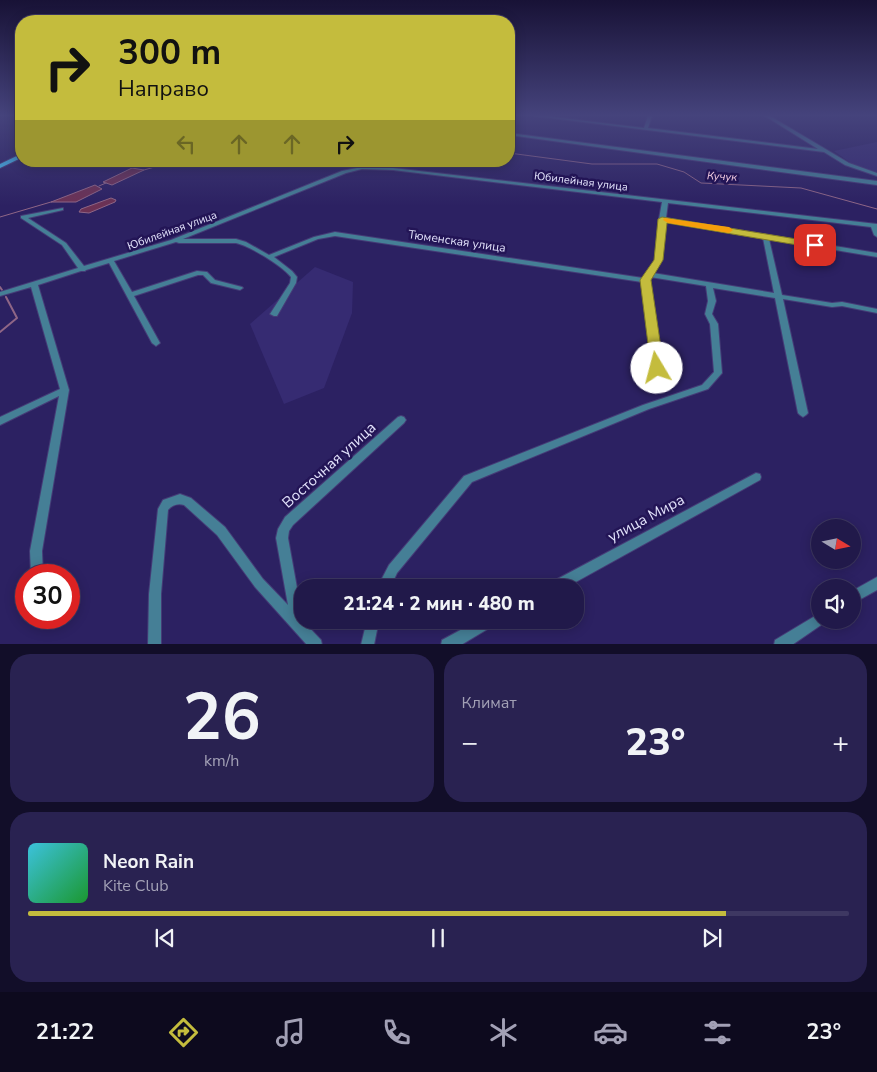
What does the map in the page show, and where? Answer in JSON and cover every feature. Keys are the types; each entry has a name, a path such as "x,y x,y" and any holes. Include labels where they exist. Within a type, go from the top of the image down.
{"main road":[{"path":"0,166 15,159"}],"street":[{"path":"600,146 877,183"},
{"path":"779,146 826,152"},
{"path":"816,146 847,164 877,175"},
{"name":"Юбилейная улица","path":"0,294 172,242 344,172 362,168 393,169 875,225"},
{"path":"657,368 648,277 658,260 665,202"},
{"path":"61,209 23,217 64,244 83,270"},
{"path":"662,219 877,255"},
{"path":"875,225 877,235"},
{"name":"Тюменская улица","path":"269,257 316,238 335,234 709,284 877,311"},
{"path":"766,237 803,413"},
{"path":"172,242 236,241 269,257 294,278 293,283 274,314"},
{"path":"111,261 156,342"},
{"path":"130,294 197,273 205,273 213,282 240,288"},
{"path":"34,284 65,390 36,551 37,564"},
{"path":"388,579 393,569 468,478 646,407 705,387 718,373 714,324 709,318 708,310 712,302 709,284"},
{"path":"0,421 65,390"},
{"name":"Восточная улица","path":"294,607 282,538 289,520 401,420"},
{"name":"улица Мира","path":"569,579 756,477"},
{"path":"154,644 155,594 163,508 168,503 180,499 187,501 221,531 259,583 294,621"},
{"path":"861,592 877,582"},
{"path":"780,644 811,625"},
{"path":"302,629 316,644"},
{"path":"367,644 371,629"},
{"path":"446,644 475,629"}],"shaded area":[{"path":"858,146 877,146 877,173 852,164 834,151"},
{"path":"132,168 144,170 112,185 103,182"},
{"path":"95,185 102,189 76,202 51,202"},
{"path":"111,198 116,200 115,202 89,213 79,212 81,209"},
{"path":"315,267 353,282 352,313 324,388 284,404 250,324"}],"waterway":[{"name":"Кучук","path":"515,154 592,164 657,164 684,172 701,183 801,188 877,209"},
{"path":"144,170 155,167"},
{"path":"99,186 106,183"},
{"path":"0,217 51,202"},
{"path":"0,332 17,318 6,297"}],"slow traffic":[{"path":"668,220 729,230"}],"route":[{"path":"657,368 645,280 658,260 662,219 815,245"}]}
